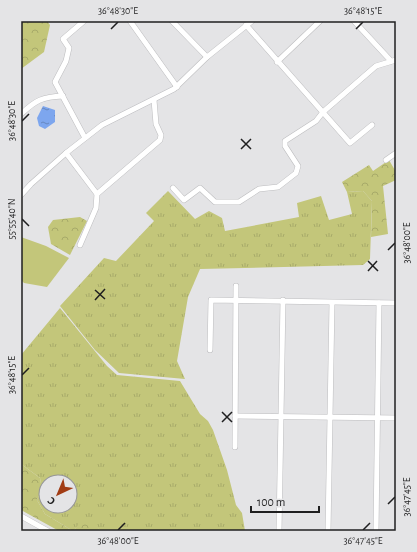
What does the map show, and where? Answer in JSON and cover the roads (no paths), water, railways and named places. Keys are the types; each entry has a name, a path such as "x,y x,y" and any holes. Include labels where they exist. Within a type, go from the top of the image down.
{"street":[{"path":"84,21 63,39 69,48 66,61 55,82 85,138"},
{"path":"130,21 177,87"},
{"path":"172,21 207,57"},
{"path":"21,195 31,184 66,153 102,126 177,87 207,57 252,21"},
{"path":"277,62 320,21"},
{"path":"173,188 184,200 200,188 215,202 239,202 259,190 278,187 296,173 298,166 285,146 285,141 316,121 323,112 376,66 394,61 354,21"},
{"path":"246,25 350,144 372,125"},
{"path":"21,114 30,105 46,96 63,96"},
{"path":"97,194 160,140 161,135 156,124 154,100"},
{"path":"66,153 97,194 96,208 80,245"},
{"path":"386,160 396,153"},
{"path":"235,447 236,286"},
{"path":"210,350 211,300 284,300 332,304 396,303"},
{"path":"279,531 284,300"},
{"path":"376,531 379,303"},
{"path":"328,531 332,304"},
{"path":"235,416 396,418"},
{"path":"21,516 48,531"}],"water":[{"path":"43,106 55,110 55,122 45,129 39,126 37,118"}]}
